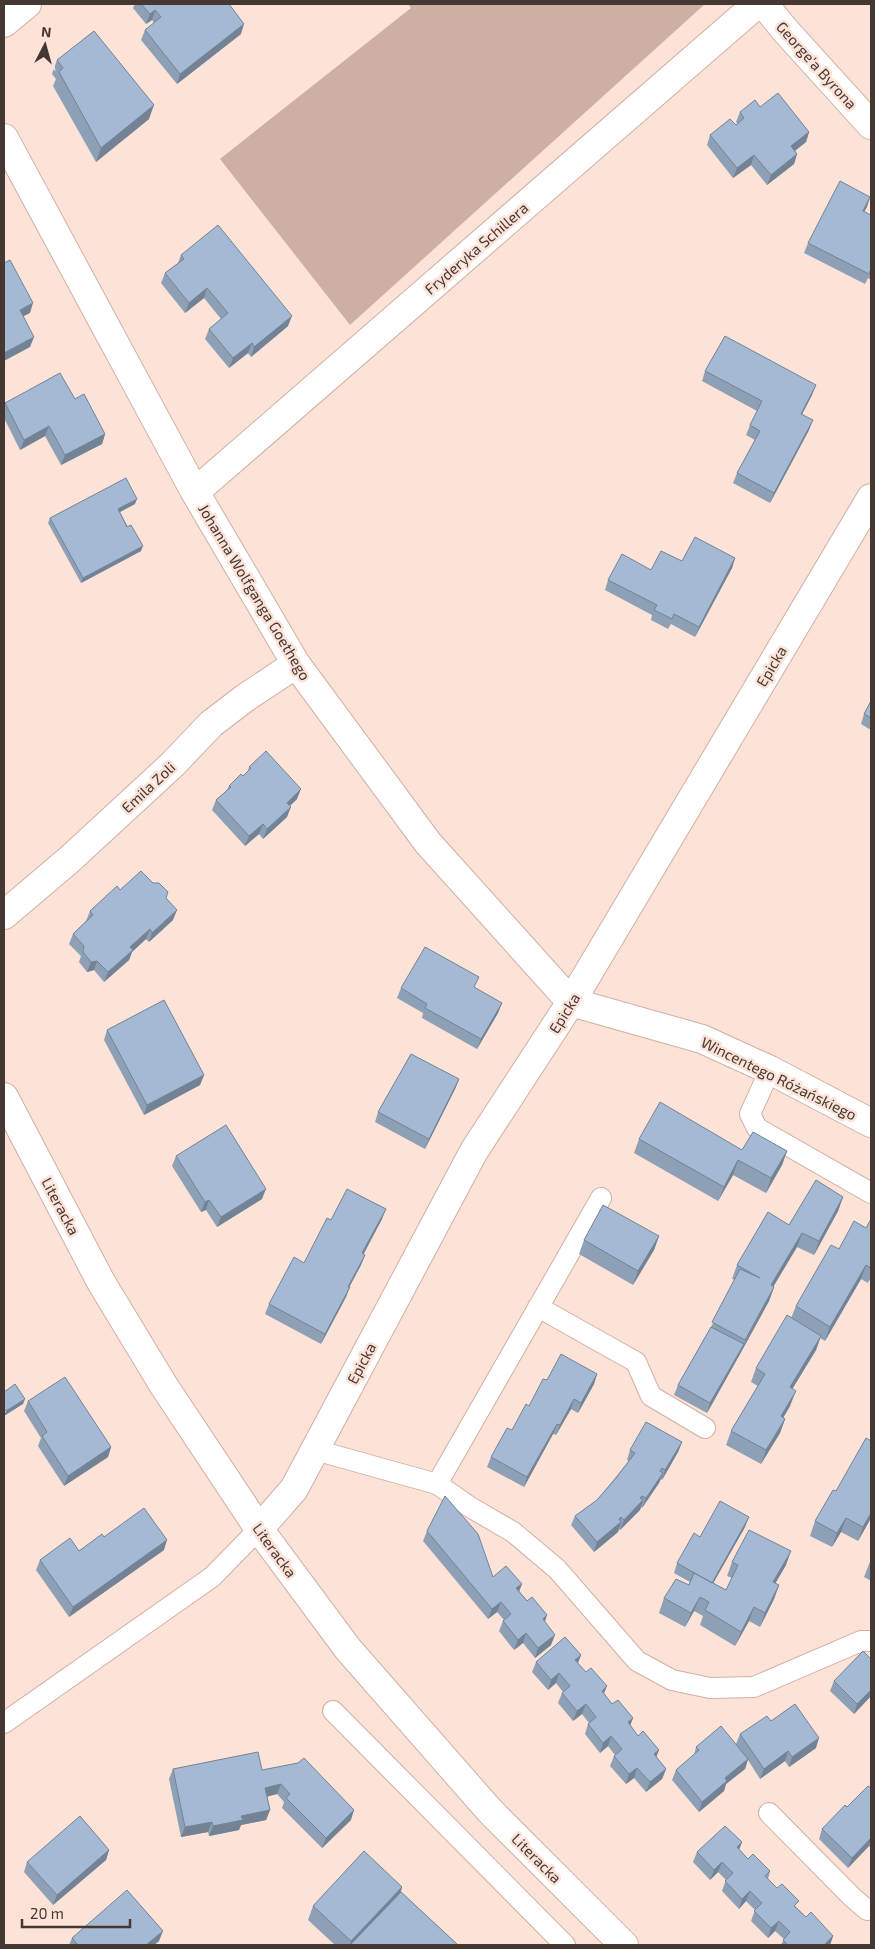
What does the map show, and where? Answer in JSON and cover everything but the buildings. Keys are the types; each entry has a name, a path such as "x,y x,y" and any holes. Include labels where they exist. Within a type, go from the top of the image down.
{"street":[{"path":"4,22 27,4"},
{"name":"Fryderyka Schillera","path":"194,492 757,4"},
{"name":"George'a Byrona","path":"764,4 784,29 871,125"},
{"name":"Johanna Wolfganga Goethego","path":"4,138 194,492 296,664 428,844 571,1002"},
{"name":"Epicka","path":"260,1529 294,1488 474,1151 571,1002 871,498"},
{"name":"Emila Zoli","path":"4,915 70,859 173,764 211,724 245,698 296,664"},
{"name":"Wincentego Różańskiego","path":"571,1002 702,1039 770,1070 871,1123"},
{"name":"Literacka","path":"4,1097 101,1282 164,1386 260,1529 348,1649 490,1811 624,1945"}],"lane":[{"path":"770,1070 750,1114 757,1128 871,1193"},
{"path":"437,1484 601,1198"},
{"path":"538,1307 636,1362 651,1396 705,1428"},
{"path":"314,1450 437,1484 470,1507 513,1532 557,1569 637,1661 672,1680 710,1688 754,1687 861,1641 871,1641"},
{"path":"4,1723 212,1577 260,1529"},
{"path":"333,1711 565,1945"},
{"path":"769,1814 852,1897 868,1910 871,1909"}],"shaded area":[{"path":"408,4 705,4 350,325 220,159 411,8"}]}
